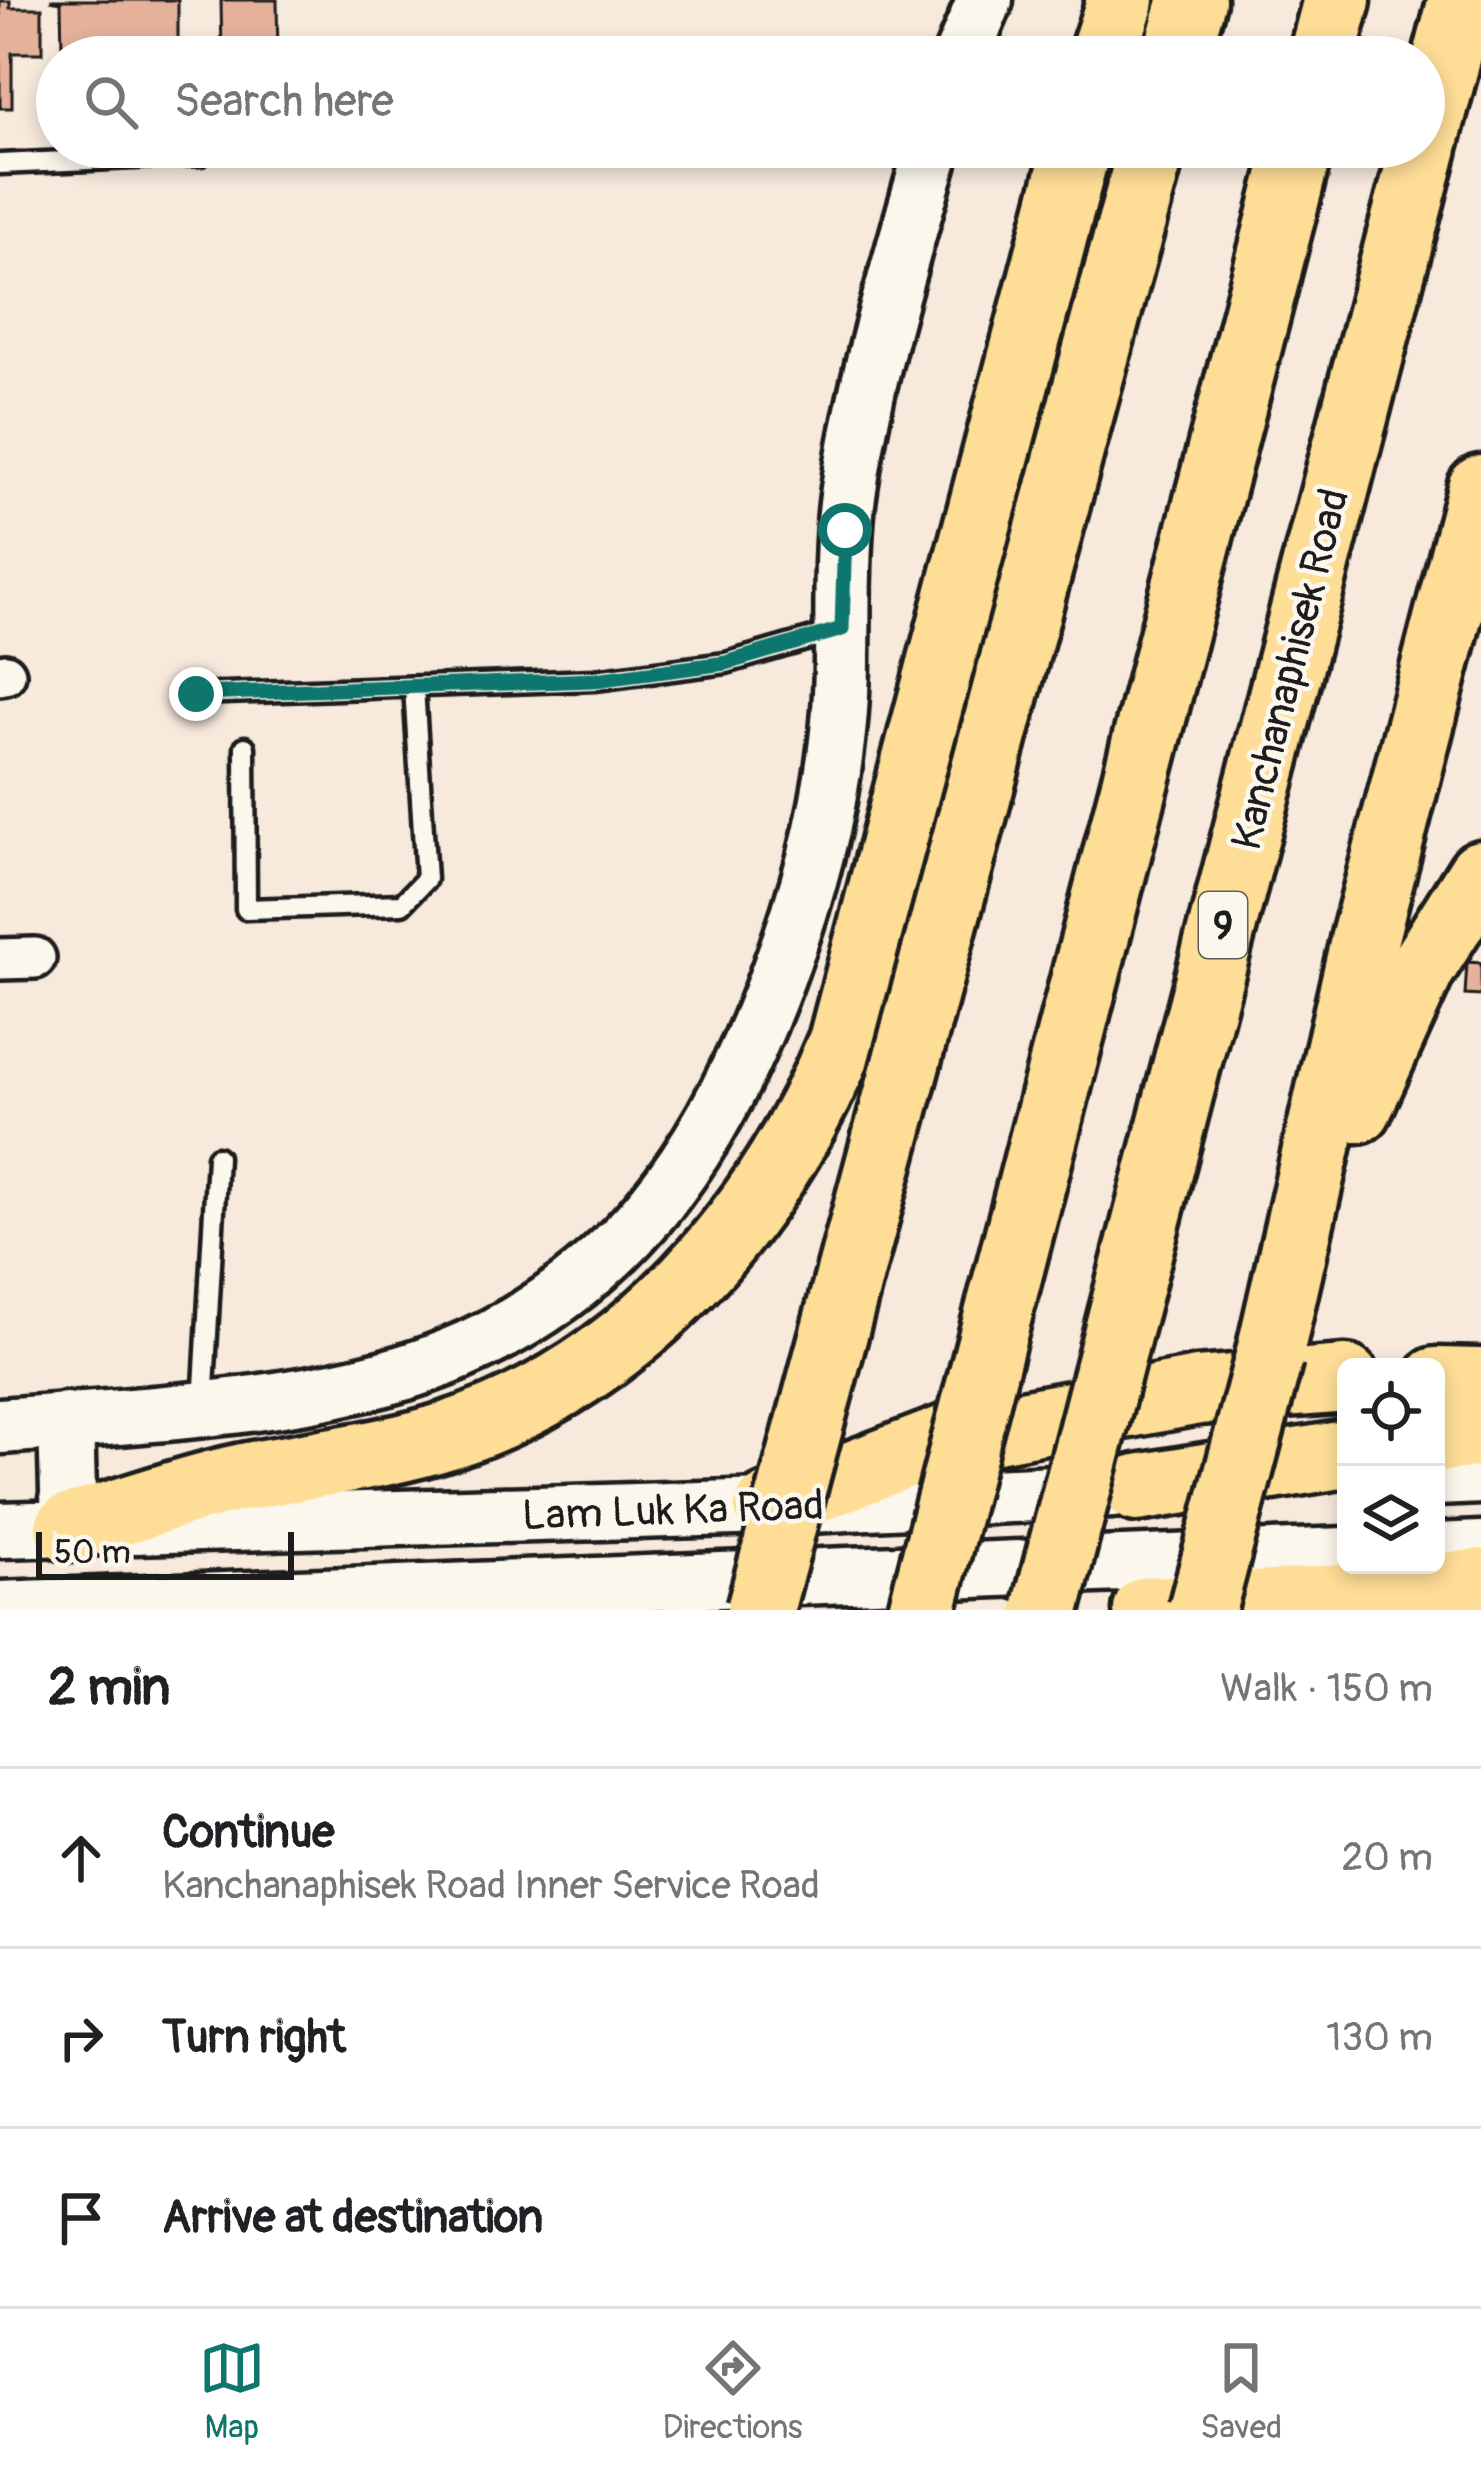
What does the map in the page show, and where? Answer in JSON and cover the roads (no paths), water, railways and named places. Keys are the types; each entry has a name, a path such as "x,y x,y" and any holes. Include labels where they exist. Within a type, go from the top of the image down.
{"highway":[{"path":"1109,36 1121,0"},
{"path":"1182,36 1192,0"},
{"path":"1328,36 1337,0"},
{"name":"Kanchanaphisek Road","path":"1445,65 1462,0"},
{"path":"69,1528 235,1479 406,1448 516,1408 560,1385 626,1338 738,1226 788,1155 842,1041 1071,168"},
{"path":"760,1610 1146,168"},
{"path":"922,1610 1294,168"},
{"name":"Kanchanaphisek Road","path":"1046,1610 1418,168"},
{"path":"1202,1610 1269,1357 1364,941 1481,489"},
{"path":"1269,1357 1372,1072 1421,969 1481,874"},
{"path":"768,1507 948,1438 1198,1391 1337,1380"},
{"path":"1445,1381 1481,1382"},
{"path":"1137,1488 1337,1455"},
{"path":"1147,1610 1481,1582"}],"main road":[{"path":"970,36 985,0"},
{"path":"0,1426 203,1405 385,1377 489,1339 572,1290 656,1207 710,1132 750,1054 800,916 834,771 845,530 857,446 928,168"},
{"path":"66,1420 69,1528"},
{"name":"Lam Luk Ka Road","path":"0,1530 768,1507 1337,1481"},
{"path":"1445,1551 1481,1549"},
{"name":"Lam Luk Ka Road","path":"0,1609 324,1603 1337,1555"}],"lane":[{"path":"0,164 36,162"},
{"path":"196,694 595,680 726,663 842,629"},
{"path":"245,747 247,909 401,904 426,879 414,687"},
{"path":"203,1405 217,1157"}]}
